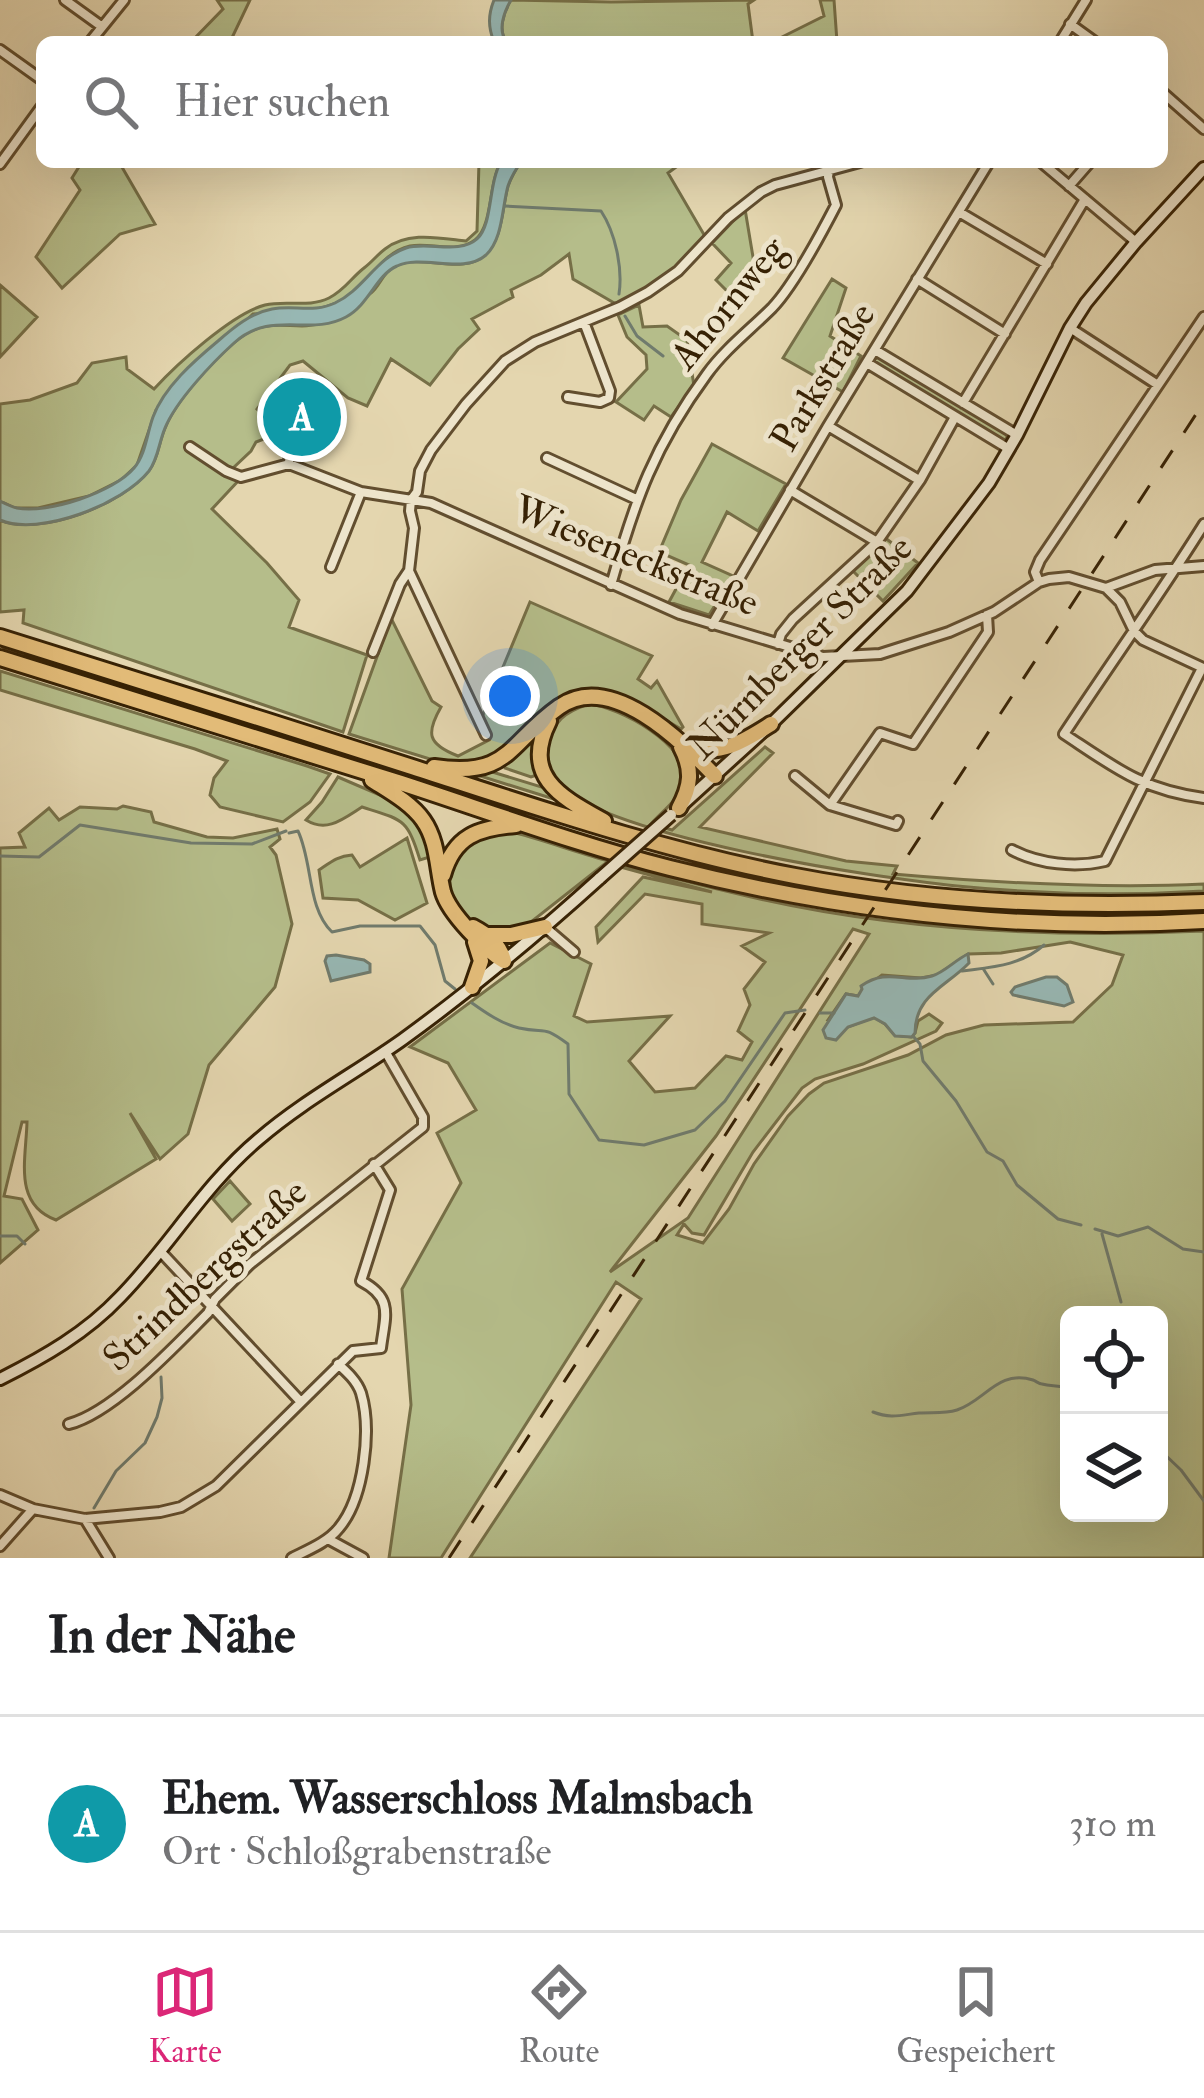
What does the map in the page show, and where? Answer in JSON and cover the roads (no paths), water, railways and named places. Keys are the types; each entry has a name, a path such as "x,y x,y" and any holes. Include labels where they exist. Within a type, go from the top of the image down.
{"highway":[{"path":"0,638 630,835 792,875 901,892 1037,904 1204,902"},
{"path":"0,658 671,868 881,909 969,918 1100,924 1204,921"},
{"path":"387,759 446,769 484,767 514,750 557,709 581,697 607,698 633,709 680,741 715,776"},
{"path":"557,709 542,735 542,772 549,784 584,810 630,835"},
{"path":"680,741 718,751 771,724"},
{"path":"675,812 690,779 680,741"},
{"path":"352,768 419,814 434,841 448,904 504,962"},
{"path":"442,880 451,853 469,836 493,827 527,824"},
{"path":"463,922 488,935 504,962"},
{"path":"463,922 479,952 480,968 472,987"},
{"path":"488,935 545,927"}],"main road":[{"name":"Nürnberger Straße","path":"0,1379 57,1349 92,1323 124,1294 209,1187 244,1151 504,962 842,657 907,591 951,536 1009,449 1086,303 1204,168"}],"street":[{"path":"65,0 101,26"},
{"path":"94,36 124,0"},
{"path":"1063,36 1086,0"},
{"path":"1070,24 1087,36"},
{"path":"0,50 36,76"},
{"path":"1168,97 1204,129"},
{"path":"0,164 36,114"},
{"path":"373,652 409,571 414,528 411,500 420,470 466,404 505,361 535,342 648,292 678,272 728,218 761,192 837,168"},
{"name":"Parkstraße","path":"712,625 985,168"},
{"path":"1048,168 1136,242"},
{"path":"1070,186 1085,168"},
{"name":"Ahornweg","path":"611,585 636,500 660,445 710,369 775,305 836,205 829,170"},
{"path":"963,404 1085,199"},
{"path":"959,212 1047,264"},
{"path":"917,279 1004,334"},
{"path":"1040,582 1035,572 1040,560 1204,317"},
{"path":"568,398 600,402 609,398 584,322"},
{"path":"1070,328 1158,385"},
{"path":"875,350 1017,435"},
{"path":"867,363 1009,449"},
{"path":"778,644 794,619 877,542 956,417"},
{"path":"828,426 920,480"},
{"path":"190,447 241,477 289,464 290,444 297,434"},
{"path":"547,458 636,500"},
{"name":"Wieseneckstraße","path":"289,464 361,492 430,503 712,625 823,658 842,657"},
{"path":"790,490 877,542"},
{"path":"331,567 361,492"},
{"path":"1204,524 1064,734 1142,783 1204,798"},
{"path":"1106,588 1141,573 1204,566"},
{"path":"409,571 486,735"},
{"path":"842,657 880,654 949,632 1040,582 1069,577 1106,588 1143,640 1203,668 1105,861 1040,862 1012,850"},
{"path":"830,805 880,733 913,744 988,632 987,615"},
{"path":"795,776 830,805 896,825 898,821"},
{"path":"545,927 574,952"},
{"name":"Strindbergstraße","path":"69,1424 122,1394 208,1313 215,1299 250,1264 418,1131 424,1122 385,1052"},
{"path":"0,1495 33,1509 85,1519 160,1512 191,1503 216,1486 353,1351 381,1348 384,1299 361,1281 391,1190 374,1164"},
{"path":"159,1250 300,1401"},
{"path":"292,1558 338,1531 353,1508 361,1482 364,1413 360,1390 338,1364"},
{"path":"0,1546 33,1509"},
{"path":"85,1519 109,1558"},
{"path":"328,1539 364,1558"}],"water":[{"path":"494,0 511,0 504,16 504,36 492,36"},
{"path":"499,168 517,168 508,186 496,240 486,255 466,263 397,266 346,317 318,325 262,327 248,333 186,395 170,417 152,466 137,483 101,505 57,521 17,524 0,520 0,501 17,508 46,508 96,493 125,477 141,456 153,417 172,385 250,317 272,309 335,303 406,248 470,244 486,224"},
{"path":"968,954 969,963 926,1000 912,1037 895,1036 874,1018 848,1027 836,1040 826,1038 823,1030 846,994 858,996 861,986 880,978 932,976"},
{"path":"336,955 364,960 370,972 331,981 325,961"},
{"path":"1057,977 1067,985 1073,1002 1064,1006 1011,992 1015,987"}],"waterway":[{"path":"505,206 601,211 617,251 619,294"},
{"path":"625,316 637,336 663,356"},
{"path":"0,856 39,857 80,825 191,843 252,844 286,831"},
{"path":"289,833 298,831 318,911 332,932 360,926 420,926 435,945 445,981 455,989"},
{"path":"962,971 1015,961 1044,945"},
{"path":"984,970 993,984"},
{"path":"472,1003 506,1024 548,1032 568,1044 569,1094 599,1140 644,1145 695,1130 725,1101 785,1013 805,1010"},
{"path":"820,1013 834,1013"},
{"path":"913,1036 923,1061 956,1101 987,1152 1003,1161 1017,1185 1058,1219 1081,1225"},
{"path":"1095,1229 1118,1236 1148,1227 1183,1249 1204,1252"},
{"path":"1102,1234 1121,1302"},
{"path":"0,1236 17,1236 25,1244"},
{"path":"94,1508 116,1471 145,1443 162,1398 161,1377"},
{"path":"873,1412 896,1416 952,1411 1010,1379 1060,1387"},
{"path":"1168,1458 1204,1501"}],"railway":[{"path":"449,1558 1204,402"}],"place":[{"name":"Ehem. Wasserschloss Malmsbach","path":"302,417"}]}
